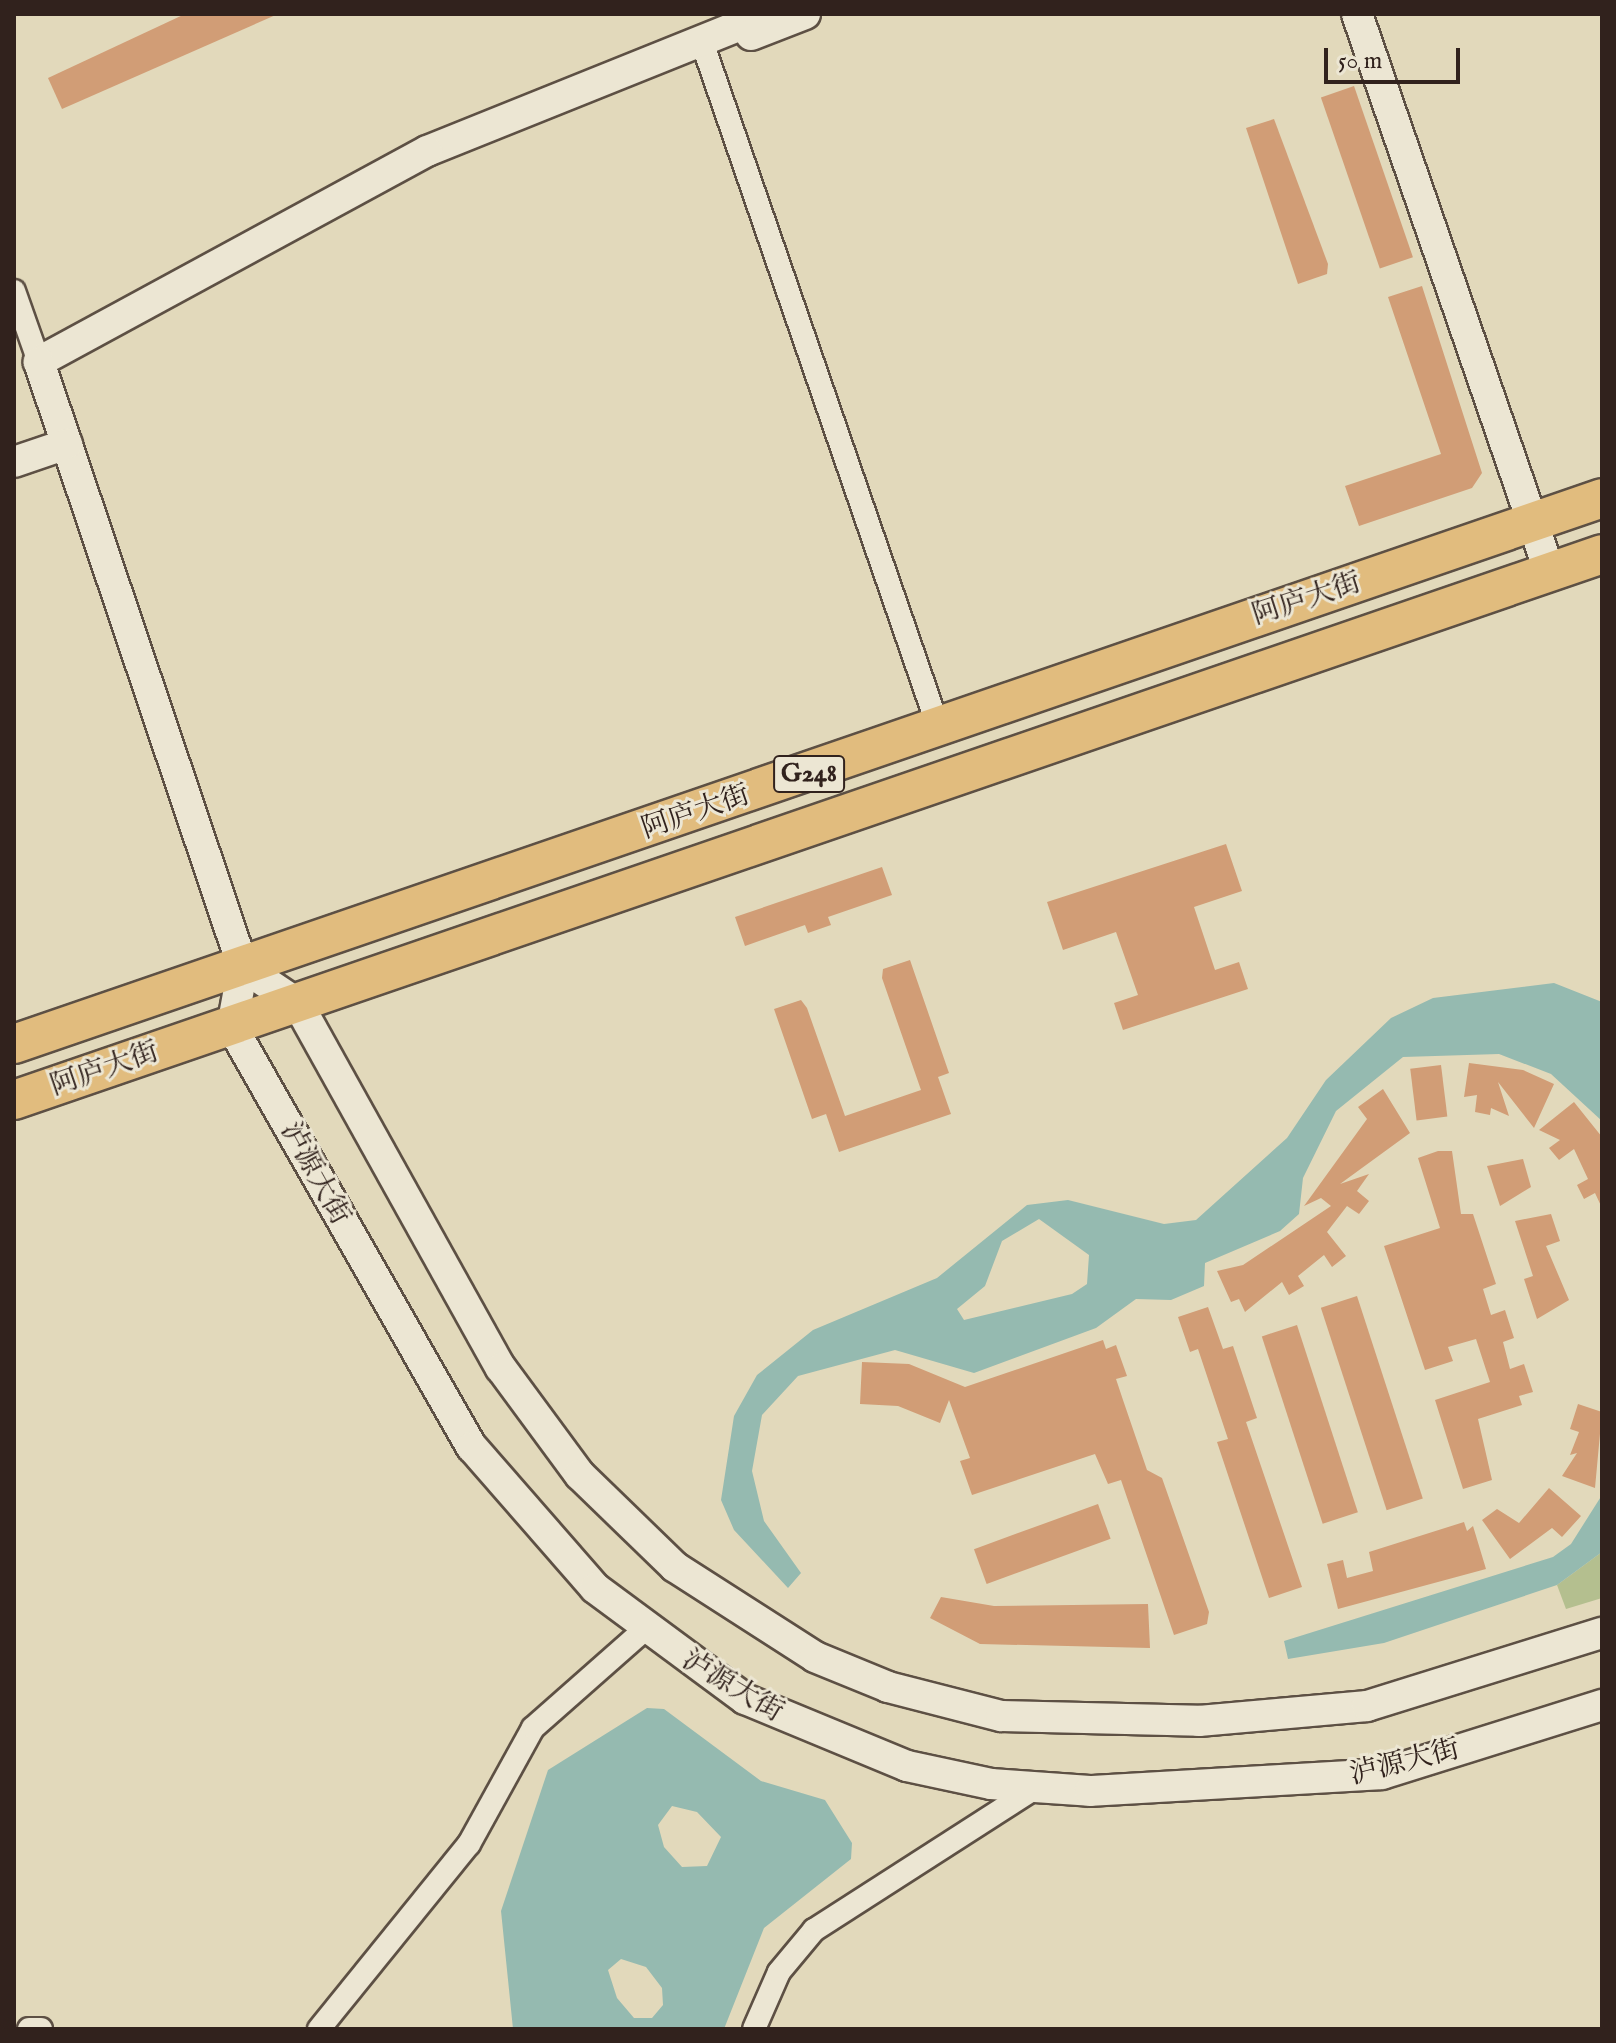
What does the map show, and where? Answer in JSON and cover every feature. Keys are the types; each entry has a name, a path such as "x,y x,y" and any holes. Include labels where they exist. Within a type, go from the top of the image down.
{"highway":[{"name":"阿庐大街","path":"14,1044 939,729 1602,498"},
{"name":"阿庐大街","path":"14,1100 1602,554"}],"main road":[{"path":"232,1027 243,967 41,368 433,163 704,46 768,14"},
{"path":"704,46 805,14"},
{"path":"1357,14 1550,573"},
{"path":"14,462 67,444"},
{"path":"243,967 298,1004 483,1337 553,1442 675,1567 815,1657 888,1687 1001,1716 1199,1721 1367,1706 1602,1633"},
{"name":"泸源大街","path":"232,1027 472,1447 560,1555 644,1630 745,1699 825,1737 907,1766 1034,1789 1202,1790 1382,1774 1602,1705"}],"street":[{"path":"704,46 939,729"},
{"path":"14,291 41,368"},
{"path":"319,2029 469,1844 533,1728 644,1630"},
{"path":"754,2029 779,1972 814,1930 1034,1789"},
{"path":"29,2029 41,2029"}],"green space":[{"path":"1602,1552 1602,1598 1566,1609 1557,1585"}],"water":[{"path":"1554,983 1602,1002 1602,1121 1551,1074 1499,1054 1403,1057 1336,1111 1303,1178 1299,1214 1280,1231 1205,1263 1204,1286 1171,1300 1136,1299 1096,1328 974,1373 895,1350 798,1376 762,1415 752,1471 764,1521 801,1573 788,1588 734,1530 721,1500 734,1416 757,1375 813,1330 937,1278 1027,1205 1068,1200 1164,1224 1196,1220 1287,1138 1326,1080 1391,1018 1433,998","holes":["1039,1219 1089,1255 1087,1284 1072,1294 964,1320 957,1309 985,1286 1002,1241"]},
{"path":"1602,1495 1602,1552 1557,1585 1384,1643 1288,1659 1284,1641 1553,1557 1571,1544"},
{"path":"647,1708 664,1709 761,1781 825,1800 852,1843 851,1859 764,1928 724,2029 513,2029 501,1911 548,1770","holes":["672,1806 697,1812 721,1837 707,1866 682,1867 664,1847 658,1825","621,1959 646,1967 662,1988 663,2005 652,2018 634,2018 617,1998 608,1970"]}],"building":[{"path":"185,14 278,14 62,109 48,78"},
{"path":"1354,86 1413,257 1380,269 1321,97"},
{"path":"1274,119 1328,264 1327,274 1298,284 1246,128"},
{"path":"1422,286 1482,473 1472,488 1359,526 1345,486 1441,454 1388,297"},
{"path":"1226,844 1242,891 1194,907 1215,970 1239,962 1248,989 1123,1030 1114,1003 1138,995 1116,932 1063,950 1047,902"},
{"path":"882,867 892,895 828,917 831,925 808,933 805,925 745,946 735,917"},
{"path":"910,960 949,1073 938,1077 951,1114 839,1152 826,1114 812,1119 774,1009 801,1000 807,1008 845,1116 921,1090 882,978 883,969"},
{"path":"1469,1063 1523,1070 1554,1084 1534,1128 1498,1082 1509,1116 1491,1108 1490,1115 1475,1112 1477,1095 1464,1097"},
{"path":"1441,1065 1447,1117 1417,1120 1410,1069"},
{"path":"1383,1089 1410,1133 1340,1184 1369,1174 1357,1191 1369,1201 1359,1214 1347,1206 1327,1232 1346,1256 1332,1267 1324,1255 1298,1276 1304,1286 1289,1295 1282,1282 1245,1312 1239,1299 1231,1302 1217,1271 1243,1265 1331,1206 1321,1198 1304,1206 1367,1119 1358,1107"},
{"path":"1574,1102 1602,1137 1602,1208 1595,1193 1584,1199 1577,1185 1588,1179 1574,1149 1559,1160 1549,1148 1560,1140 1539,1130"},
{"path":"1438,1151 1452,1151 1461,1214 1473,1214 1496,1284 1483,1289 1491,1315 1505,1310 1514,1338 1503,1342 1510,1369 1524,1364 1533,1392 1519,1396 1522,1405 1478,1419 1492,1480 1463,1489 1435,1400 1490,1382 1476,1339 1448,1347 1453,1361 1425,1370 1384,1246 1440,1228 1418,1158"},
{"path":"1523,1159 1531,1187 1500,1206 1487,1166"},
{"path":"1551,1214 1560,1241 1546,1246 1569,1300 1537,1319 1524,1279 1533,1276 1515,1221"},
{"path":"1357,1296 1423,1499 1387,1510 1321,1308"},
{"path":"1208,1307 1223,1349 1233,1346 1257,1418 1246,1422 1302,1587 1269,1598 1217,1442 1228,1439 1198,1349 1190,1352 1178,1317"},
{"path":"1297,1325 1358,1512 1323,1524 1262,1336"},
{"path":"1103,1340 1106,1349 1116,1345 1127,1376 1116,1379 1147,1470 1162,1478 1209,1612 1207,1624 1174,1635 1121,1480 1108,1484 1095,1454 972,1495 960,1461 970,1458 949,1400 940,1423 898,1406 860,1404 862,1362 909,1364 965,1387"},
{"path":"1578,1404 1602,1412 1595,1488 1562,1476 1577,1453 1570,1455 1579,1432 1570,1429"},
{"path":"1549,1488 1581,1516 1562,1537 1552,1528 1510,1559 1482,1520 1497,1509 1519,1523"},
{"path":"1098,1504 1111,1539 987,1584 974,1549"},
{"path":"1464,1522 1467,1531 1473,1526 1486,1569 1338,1609 1327,1564 1343,1560 1347,1578 1373,1571 1369,1552"},
{"path":"941,1597 994,1606 1148,1604 1150,1648 980,1644 930,1618"}]}
